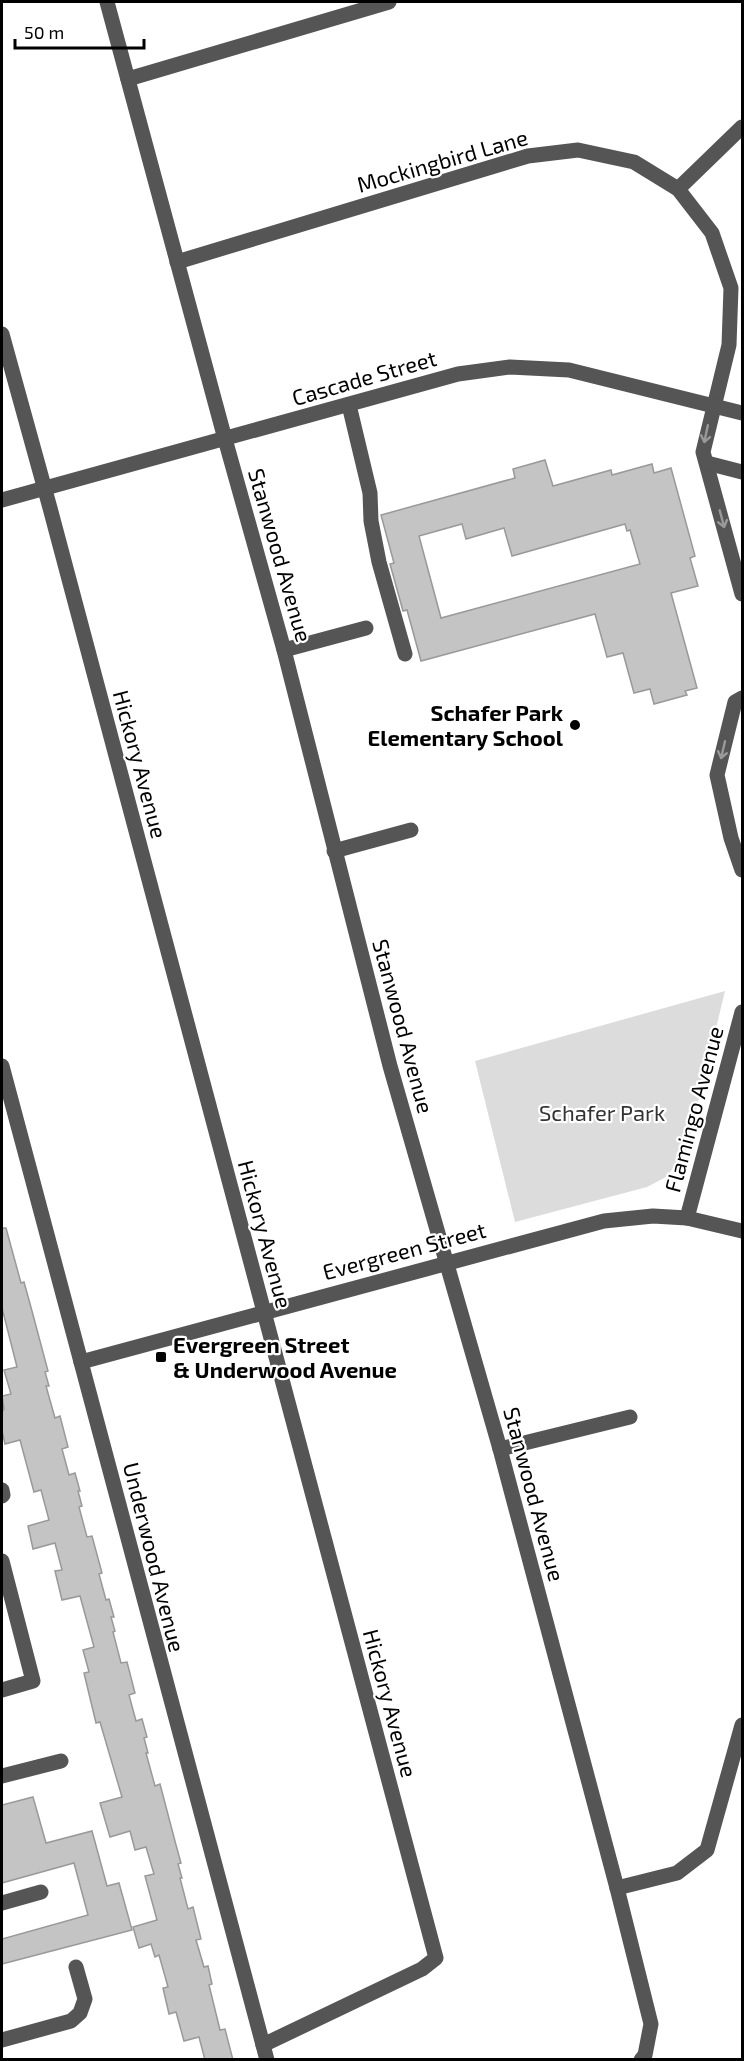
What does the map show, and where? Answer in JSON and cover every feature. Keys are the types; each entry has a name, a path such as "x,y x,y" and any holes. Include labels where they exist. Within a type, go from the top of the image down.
{"street":[{"name":"Stanwood Avenue","path":"107,2 284,650 390,1066 500,1449 617,1888 651,2024 645,2055 641,2060"},
{"path":"128,79 388,2"},
{"path":"678,189 742,127"},
{"name":"Mockingbird Lane","path":"177,262 528,156 578,150 634,162 678,189 712,233 731,288 729,345 703,452 742,594"},
{"name":"Hickory Avenue","path":"2,334 436,1958 422,1969 265,2052"},
{"name":"Cascade Street","path":"2,500 458,374 510,367 568,370 742,413"},
{"path":"349,405 370,493 371,521 379,562 405,654"},
{"path":"707,463 742,472"},
{"path":"284,650 366,628"},
{"path":"741,860 731,838 717,775 735,702 742,698"},
{"path":"334,851 411,830"},
{"name":"Flamingo Avenue","path":"687,1218 742,1012"},
{"name":"Underwood Avenue","path":"2,1066 147,1620 265,2052"},
{"name":"Evergreen Street","path":"81,1362 604,1221 648,1216 687,1218 742,1232"},
{"path":"500,1449 630,1417"},
{"path":"2,1490 2,1496"},
{"path":"2,1561 33,1681 2,1690"},
{"path":"617,1888 677,1873 707,1850 742,1725"},
{"path":"2,1776 61,1761"},
{"path":"2,1903 41,1892"},
{"path":"2,2040 71,2022 80,2013 85,1999 76,1967"}],"green space":[{"name":"Schafer Park","path":"725,991 686,1152 666,1177 647,1187 515,1222 475,1061"}],"building":[{"path":"545,460 553,486 611,470 612,475 652,464 654,473 671,468 695,556 690,558 698,586 671,593 697,688 685,691 687,695 654,704 650,689 634,693 623,653 607,657 595,614 421,661 407,610 403,611 390,564 394,563 381,515 515,478 513,469","holes":["462,524 466,539 504,528 512,556 625,524 627,531 630,530 640,564 441,618 419,536"]},
{"path":"2,1228 6,1228 21,1283 24,1282 48,1371 45,1372 49,1386 46,1386 55,1418 60,1416 68,1447 62,1449 69,1475 75,1473 82,1506 79,1507 87,1537 92,1536 102,1573 99,1574 106,1600 109,1599 114,1617 111,1617 115,1631 113,1632 121,1663 127,1662 135,1693 129,1695 136,1721 142,1719 147,1737 144,1738 148,1753 146,1753 155,1786 160,1784 181,1863 178,1864 182,1878 180,1878 188,1909 193,1907 201,1939 196,1940 204,1967 208,1966 212,1984 209,1985 220,2030 225,2029 233,2060 205,2060 199,2037 184,2041 176,2012 169,2014 163,1988 168,1987 159,1955 155,1957 151,1944 139,1948 133,1927 157,1920 145,1876 154,1874 146,1847 135,1850 130,1831 110,1837 100,1803 122,1797 100,1722 96,1723 84,1673 89,1672 83,1650 94,1647 80,1596 62,1600 55,1571 62,1570 55,1543 33,1549 28,1526 49,1520 41,1490 34,1492 20,1440 5,1444 2,1431 4,1409 2,1396 11,1394 4,1370 17,1367 2,1308"},
{"path":"33,1797 46,1843 92,1831 107,1886 119,1883 132,1930 2,1964 2,1939 88,1915 74,1863 2,1883 2,1805"}],"place":[{"name":"Schafer Park Elementary School","path":"575,725"},
{"name":"Evergreen Street & Underwood Avenue","path":"161,1357"}]}
